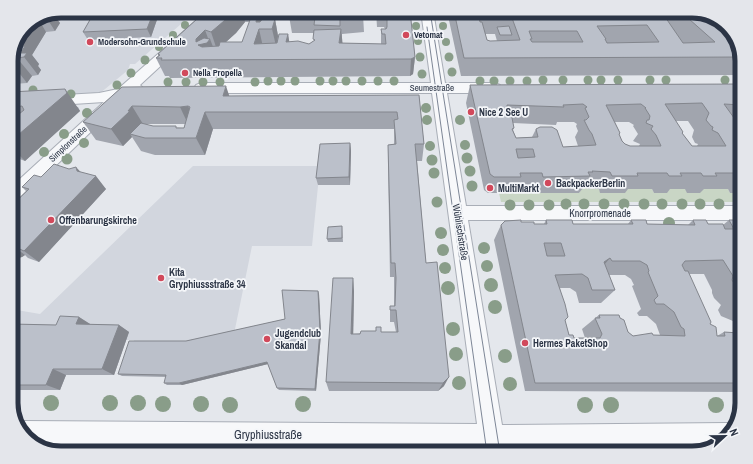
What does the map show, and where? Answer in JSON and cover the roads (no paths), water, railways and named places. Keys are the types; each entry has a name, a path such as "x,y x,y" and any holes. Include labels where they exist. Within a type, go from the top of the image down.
{"street":[{"name":"Simplonstraße","path":"18,191 122,93 206,18"},
{"name":"Wühlischstraße","path":"427,18 493,445"},
{"path":"18,103 99,98 140,89 152,88"},
{"name":"Seumestraße","path":"189,88 508,88"},
{"name":"Knorrpromenade","path":"458,213 735,213"},
{"name":"Gryphiusstraße","path":"32,434 318,434 493,445 548,438 719,436"}],"tram line":[{"path":"431,18 499,446"},
{"path":"427,27 486,446"}],"place":[{"name":"Vetomat","path":"406,35"},
{"name":"Modersohn-Grundschule","path":"90,42"},
{"name":"Nella Propella","path":"185,73"},
{"name":"Nice 2 See U","path":"471,112"},
{"name":"BackpackerBerlin","path":"548,183"},
{"name":"MultiMarkt","path":"490,188"},
{"name":"Offenbarungskirche","path":"51,220"},
{"name":"Kita Gryphiussstraße 34","path":"161,278"},
{"name":"Jugendclub Skandal","path":"267,339"},
{"name":"Hermes PaketShop","path":"525,343"}]}
